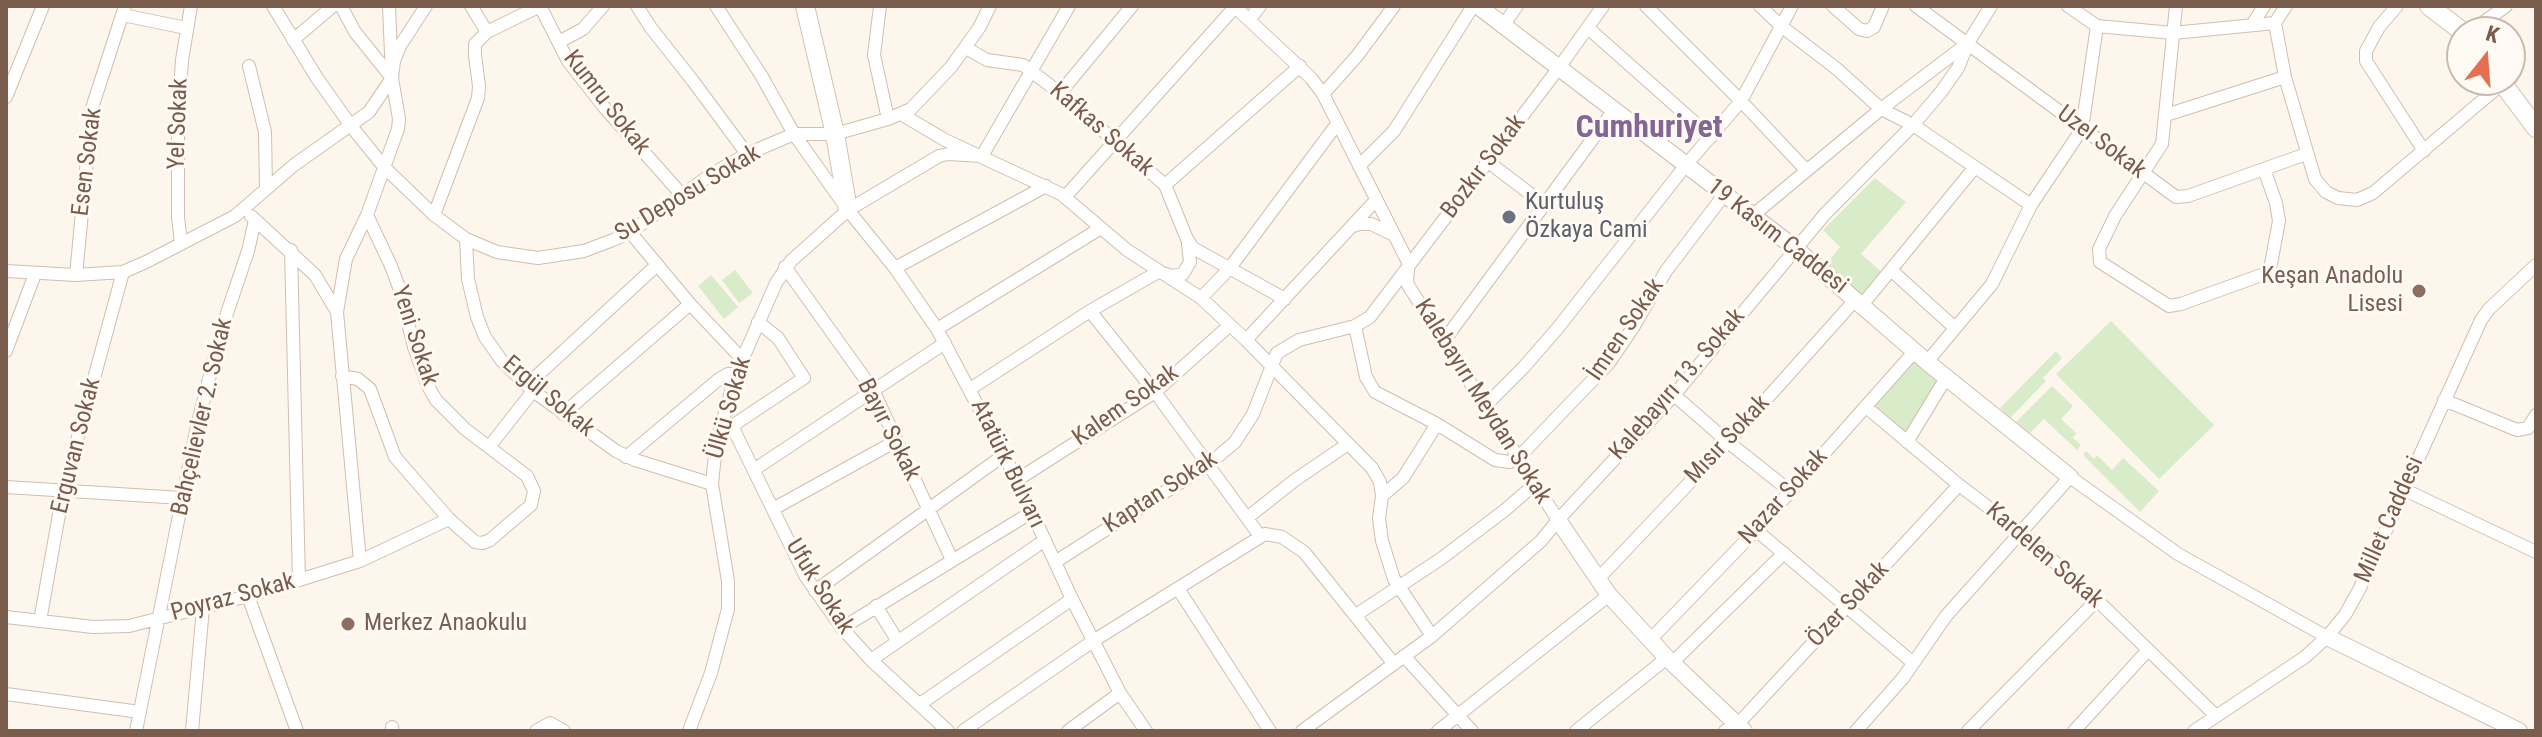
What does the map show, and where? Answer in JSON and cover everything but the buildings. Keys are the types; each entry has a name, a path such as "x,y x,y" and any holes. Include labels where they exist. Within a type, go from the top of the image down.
{"main road":[{"path":"805,6 835,134 848,210"},
{"path":"2429,6 2446,19"},
{"path":"2512,96 2536,128"}],"street":[{"path":"6,97 43,6"},
{"name":"Yel Sokak","path":"181,243 177,189 178,122 186,28 191,6"},
{"name":"Su Deposu Sokak","path":"273,6 351,126 385,168 434,215 466,239 489,250 512,256 546,258 584,251 630,232 681,194 747,154 794,134 835,134 901,114 921,101 966,48 990,6"},
{"path":"293,40 333,6"},
{"path":"341,6 355,32 392,78"},
{"path":"360,561 337,312 346,259 367,215 399,124 392,78 389,6"},
{"path":"6,271 76,275 123,272 235,216 294,165 351,126 379,100 392,78 400,46 426,6"},
{"path":"471,6 487,32"},
{"path":"434,215 477,103 479,86 475,47 479,37 540,6"},
{"name":"Kumru Sokak","path":"540,6 568,61 681,194"},
{"path":"559,42 583,29 603,6"},
{"path":"637,6 747,154"},
{"name":"Atatürk Bulvarı","path":"716,6 761,75 794,134 937,329 1017,480 1120,693 1146,731"},
{"path":"880,6 874,55 888,119"},
{"path":"982,156 1069,6"},
{"path":"1060,93 1132,6"},
{"path":"1249,20 1260,6"},
{"path":"1323,94 1357,56 1390,11 1374,6"},
{"path":"1359,166 1394,131 1476,6"},
{"name":"19 Kasım Caddesi","path":"1476,6 1795,248 1946,378 2070,477"},
{"path":"1502,27 1517,6"},
{"name":"Bozkır Sokak","path":"1355,326 1370,317 1603,6"},
{"path":"1646,6 1806,170"},
{"path":"1760,6 1881,109 1913,125 2031,205"},
{"path":"1485,406 1557,329 1686,165 1741,101 1792,6"},
{"path":"1833,6 1863,31 1874,27 1883,6"},
{"name":"Uzel Sokak","path":"1916,6 2172,195 2184,197 2306,154"},
{"path":"1752,216 1881,109 1968,43 1991,6"},
{"path":"2068,6 2085,10 2097,26 2082,129"},
{"path":"2176,6 2166,115 2159,151 2115,216 2099,249 2098,258 2103,265 2173,306 2263,275 2269,270 2278,229 2278,214 2264,169"},
{"path":"2252,25 2264,6"},
{"path":"2286,6 2275,23 2285,77 2315,179 2320,187 2334,196 2352,200 2373,193 2486,96"},
{"path":"2397,6 2381,24 2366,57 2424,151"},
{"path":"1065,197 1234,7"},
{"name":"Kalebayırı Meydan Sokak","path":"1234,7 1300,66 1323,94 1409,264 1408,285 1558,520"},
{"path":"124,11 186,28"},
{"name":"Esen Sokak","path":"76,275 92,108 124,11"},
{"path":"2097,26 2173,33 2275,23"},
{"path":"1588,28 1711,137"},
{"name":"Kalebayırı 13. Sokak","path":"1302,731 1432,636 1541,541 1674,395 1835,203 1913,125 1950,81 1968,43"},
{"name":"Kafkas Sokak","path":"966,48 981,58 1018,63 1031,70 1117,141 1165,185 1187,239"},
{"path":"249,66 265,132 266,188"},
{"path":"1165,185 1300,66"},
{"path":"2166,115 2285,77"},
{"path":"1443,342 1614,110"},
{"path":"901,114 927,130 1046,186 1065,197 1158,272 1184,276 1201,298 1376,473 1382,496 1379,518 1382,541 1390,570 1432,636"},
{"path":"1201,298 1229,269 1337,124"},
{"name":"Nazar Sokak","path":"1650,640 1756,530 1866,407 1955,328 1996,278 2031,205 2082,129"},
{"path":"921,166 932,149 933,139 927,130"},
{"name":"Ülkü Sokak","path":"689,731 711,673 728,609 728,581 712,484 713,458 727,424 736,374 785,267 848,210 921,166 943,155 982,156"},
{"path":"1487,161 1545,205"},
{"name":"Mısır Sokak","path":"1598,579 1891,270 1975,167"},
{"path":"895,268 1046,186"},
{"name":"İmren Sokak","path":"1518,458 1609,363 1666,271 1724,195"},
{"path":"1246,340 1376,200"},
{"path":"244,208 315,275 337,312"},
{"name":"Yeni Sokak","path":"367,215 400,290 414,347 428,386 450,415 519,468 534,491 531,505 496,536 483,543 475,542 449,519"},
{"name":"Bahçelievler 2. Sokak","path":"136,731 197,426 222,328 255,220"},
{"path":"1351,228 1371,224 1396,239"},
{"path":"937,329 1101,228"},
{"path":"630,232 690,304 742,359"},
{"name":"Ergül Sokak","path":"466,239 468,279 481,328 496,353 530,388 626,457 712,484"},
{"path":"1187,239 1198,252 1285,299"},
{"path":"1184,276 1191,258 1187,239"},
{"path":"291,250 299,580"},
{"path":"1184,276 1194,263 1205,260 1229,269"},
{"path":"489,447 530,388 657,265"},
{"name":"Millet Caddesi","path":"2194,731 2278,676 2327,637 2345,615 2485,313 2536,265"},
{"name":"Bayır Sokak","path":"785,267 873,390 952,560"},
{"path":"1891,270 1955,328"},
{"name":"Erguvan Sokak","path":"40,621 63,492 123,272"},
{"path":"970,389 1090,311 1158,272"},
{"path":"6,351 35,274"},
{"path":"563,414 690,304"},
{"path":"1090,311 1155,392 1260,536"},
{"path":"727,424 804,378 778,338 758,322"},
{"name":"Kalem Sokak","path":"1017,480 1155,392 1230,325"},
{"path":"1270,365 1277,353 1293,342 1355,326 1366,377 1372,390 1437,424 1495,460 1506,462 1518,458"},
{"path":"755,469 945,343"},
{"name":"Kaptan Sokak","path":"1055,562 1209,464 1241,436 1257,404 1270,365"},
{"path":"626,457 724,375 736,374"},
{"path":"342,376 358,379 370,389 395,457 449,519"},
{"path":"1907,442 1946,378"},
{"path":"1674,395 1790,491"},
{"path":"2444,400 2517,430 2528,428 2536,415"},
{"name":"Kardelen Sokak","path":"1866,407 2021,532 2097,600 2215,715"},
{"name":"Ufuk Sokak","path":"727,424 755,469 815,591 871,660 948,731"},
{"path":"1382,496 1403,478 1437,424"},
{"path":"773,509 896,441"},
{"path":"1247,518 1348,444"},
{"path":"815,591 1004,455"},
{"path":"1856,731 1903,678 1946,616 2070,477 2178,554 2327,637 2519,731"},
{"path":"1356,615 1466,540 1534,485"},
{"name":"Özer Sokak","path":"1736,729 1959,485"},
{"path":"6,487 182,498"},
{"path":"2403,489 2536,552"},
{"path":"842,628 1032,512"},
{"name":"Poyraz Sokak","path":"6,617 107,627 129,626 248,596 360,561 449,519"},
{"path":"1558,520 1609,595 1736,729"},
{"path":"1756,530 1912,662"},
{"path":"963,731 1093,641 1179,590 1260,536 1275,535 1298,546 1356,615 1472,731"},
{"path":"871,660 1045,540"},
{"path":"1576,731 1670,660 1784,553"},
{"path":"1179,590 1270,731"},
{"path":"1438,731 1609,595"},
{"path":"248,596 297,731"},
{"path":"920,704 1072,599"},
{"path":"1968,731 2097,600"},
{"path":"876,606 897,640"},
{"path":"192,731 203,608"},
{"path":"2074,731 2148,650"},
{"path":"1068,731 1120,693"},
{"path":"6,694 140,712"},
{"path":"1088,716 1090,731"},
{"path":"536,731 550,723 564,731"}],"green space":[{"path":"1875,178 1906,202 1861,254 1884,274 1862,298 1824,267 1840,247 1823,230"},
{"path":"735,270 753,293 739,303 722,280"},
{"path":"711,275 738,307 724,319 698,286"},
{"path":"2111,321 2214,425 2159,479 2056,374"},
{"path":"2056,351 2062,358 2043,378 2046,381 2010,418 2000,408"},
{"path":"1914,361 1939,380 1906,434 1873,406"},
{"path":"2052,386 2073,406 2061,419 2076,433 2073,438 2081,445 2077,450 2044,419 2030,433 2016,422"},
{"path":"2086,451 2094,459 2097,455 2112,470 2123,458 2159,491 2140,512 2083,455"}],"place":[{"name":"Kurtuluş Özkaya Cami","path":"1509,217"},
{"name":"Keşan Anadolu Lisesi","path":"2419,291"},
{"name":"Merkez Anaokulu","path":"348,624"}],"district":[{"name":"Cumhuriyet","path":"1649,129"}]}
